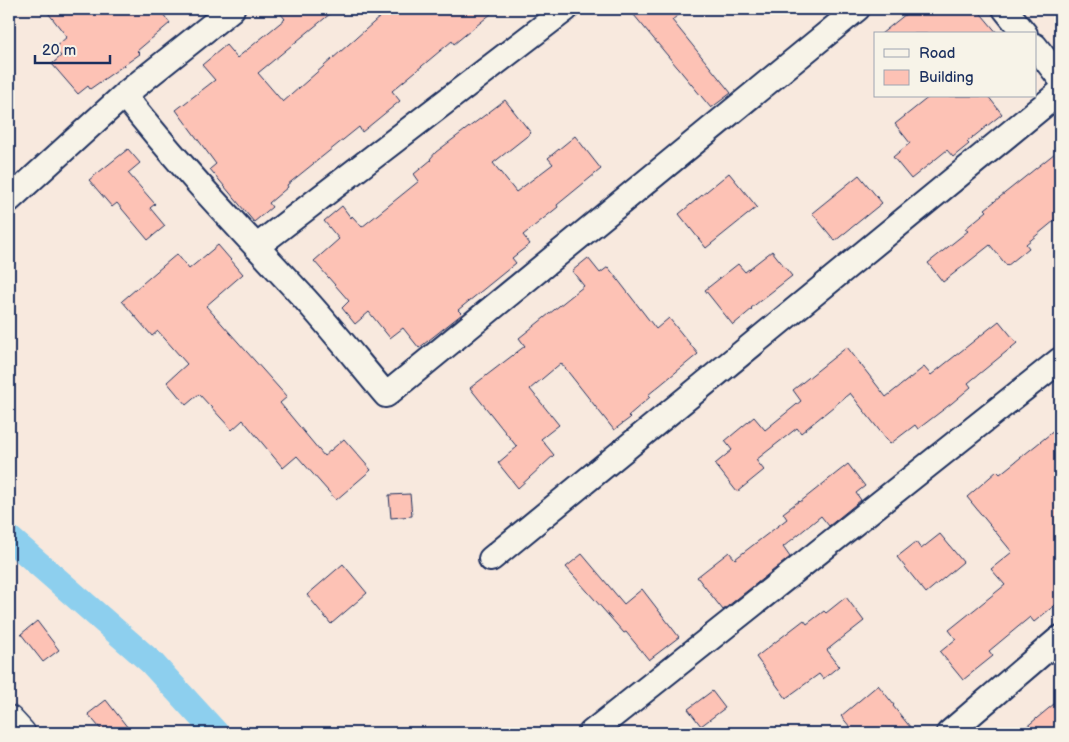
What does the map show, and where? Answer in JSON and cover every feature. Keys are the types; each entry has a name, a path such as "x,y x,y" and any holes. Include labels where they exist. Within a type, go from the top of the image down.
{"street":[{"path":"9,200 124,95 232,9"},
{"path":"256,247 566,9"},
{"path":"124,95 159,139 307,302 386,395 858,9"},
{"path":"1005,9 1023,32"},
{"path":"1036,47 1060,78"},
{"path":"491,559 1060,92"},
{"path":"591,733 1060,360"},
{"path":"949,733 1060,638"},
{"path":"9,720 21,733"}],"building":[{"path":"45,9 159,9 170,23 137,51 140,54 90,89 88,86 78,94 52,64 61,56 54,48 67,37"},
{"path":"277,9 336,9 258,73 283,102 389,9 497,9 454,44 452,41 392,91 400,101 362,132 359,127 287,185 288,187 269,203 272,207 254,222 210,169 216,164 176,110 215,80 202,65 226,45 237,58 285,19"},
{"path":"629,9 686,9 672,20 731,93 711,108"},
{"path":"912,9 977,9 996,32 883,32"},
{"path":"928,98 990,98 1002,114 967,142 969,144 953,157 947,150 911,179 893,157 910,143 895,124"},
{"path":"505,100 531,133 493,163 516,192 553,164 548,158 575,136 601,169 523,235 530,244 512,258 516,263 458,310 462,314 419,348 403,328 390,338 369,312 355,324 342,308 349,301 314,261 339,239 324,221 342,206 351,218 352,216 362,227 419,181 414,174 431,160 436,152"},
{"path":"128,149 140,163 128,173 155,204 150,208 165,226 148,240 117,203 112,207 89,180"},
{"path":"1060,149 1060,216 1026,244 1029,248 1007,266 990,245 943,282 928,263 968,231 965,229 987,211 985,209"},
{"path":"729,173 757,207 706,248 679,214"},
{"path":"859,175 882,203 835,241 812,213"},
{"path":"218,245 243,274 206,306 287,397 280,403 324,456 344,439 371,470 336,500 297,456 283,468 243,420 232,430 199,394 186,405 167,382 187,364 158,331 152,336 122,301 177,254 189,269"},
{"path":"772,251 792,276 751,308 733,325 705,290 738,264 745,272"},
{"path":"588,258 600,273 608,267 656,329 669,318 698,354 648,395 650,397 628,416 630,418 614,430 561,363 530,389 559,425 541,439 554,455 518,488 498,463 517,447 470,388 525,346 519,338 584,286 572,271"},
{"path":"999,321 1017,343 968,383 971,387 952,403 918,429 915,425 890,444 850,393 801,433 797,428 756,460 764,470 737,492 715,464 732,450 725,441 754,417 765,430 801,401 793,390 847,347 886,397 924,367 931,375"},
{"path":"1060,426 1060,601 1034,622 1030,617 989,651 993,656 963,680 940,652 956,639 949,630 1005,585 991,569 1012,552 967,497 997,471 1000,474"},
{"path":"848,464 865,486 856,493 861,500 829,526 821,516 783,547 790,557 723,610 697,577 729,552 735,559 787,519 783,513"},
{"path":"410,494 412,516 391,518 389,495"},
{"path":"940,534 963,562 926,593 897,557 916,542 921,549"},
{"path":"582,554 624,604 642,589 679,637 649,660 566,567"},
{"path":"343,564 367,593 331,624 307,595"},
{"path":"846,597 864,621 827,650 839,666 823,679 819,674 786,698 756,657 804,620 807,624 824,611 826,613"},
{"path":"37,621 59,650 43,662 21,634"},
{"path":"878,685 915,733 855,733 841,716"},
{"path":"712,691 725,708 701,726 688,709"},
{"path":"1060,699 1060,733 1019,733"},
{"path":"106,700 132,733 104,733 88,714"}],"waterway":[{"path":"9,538 151,662 216,733"}]}
